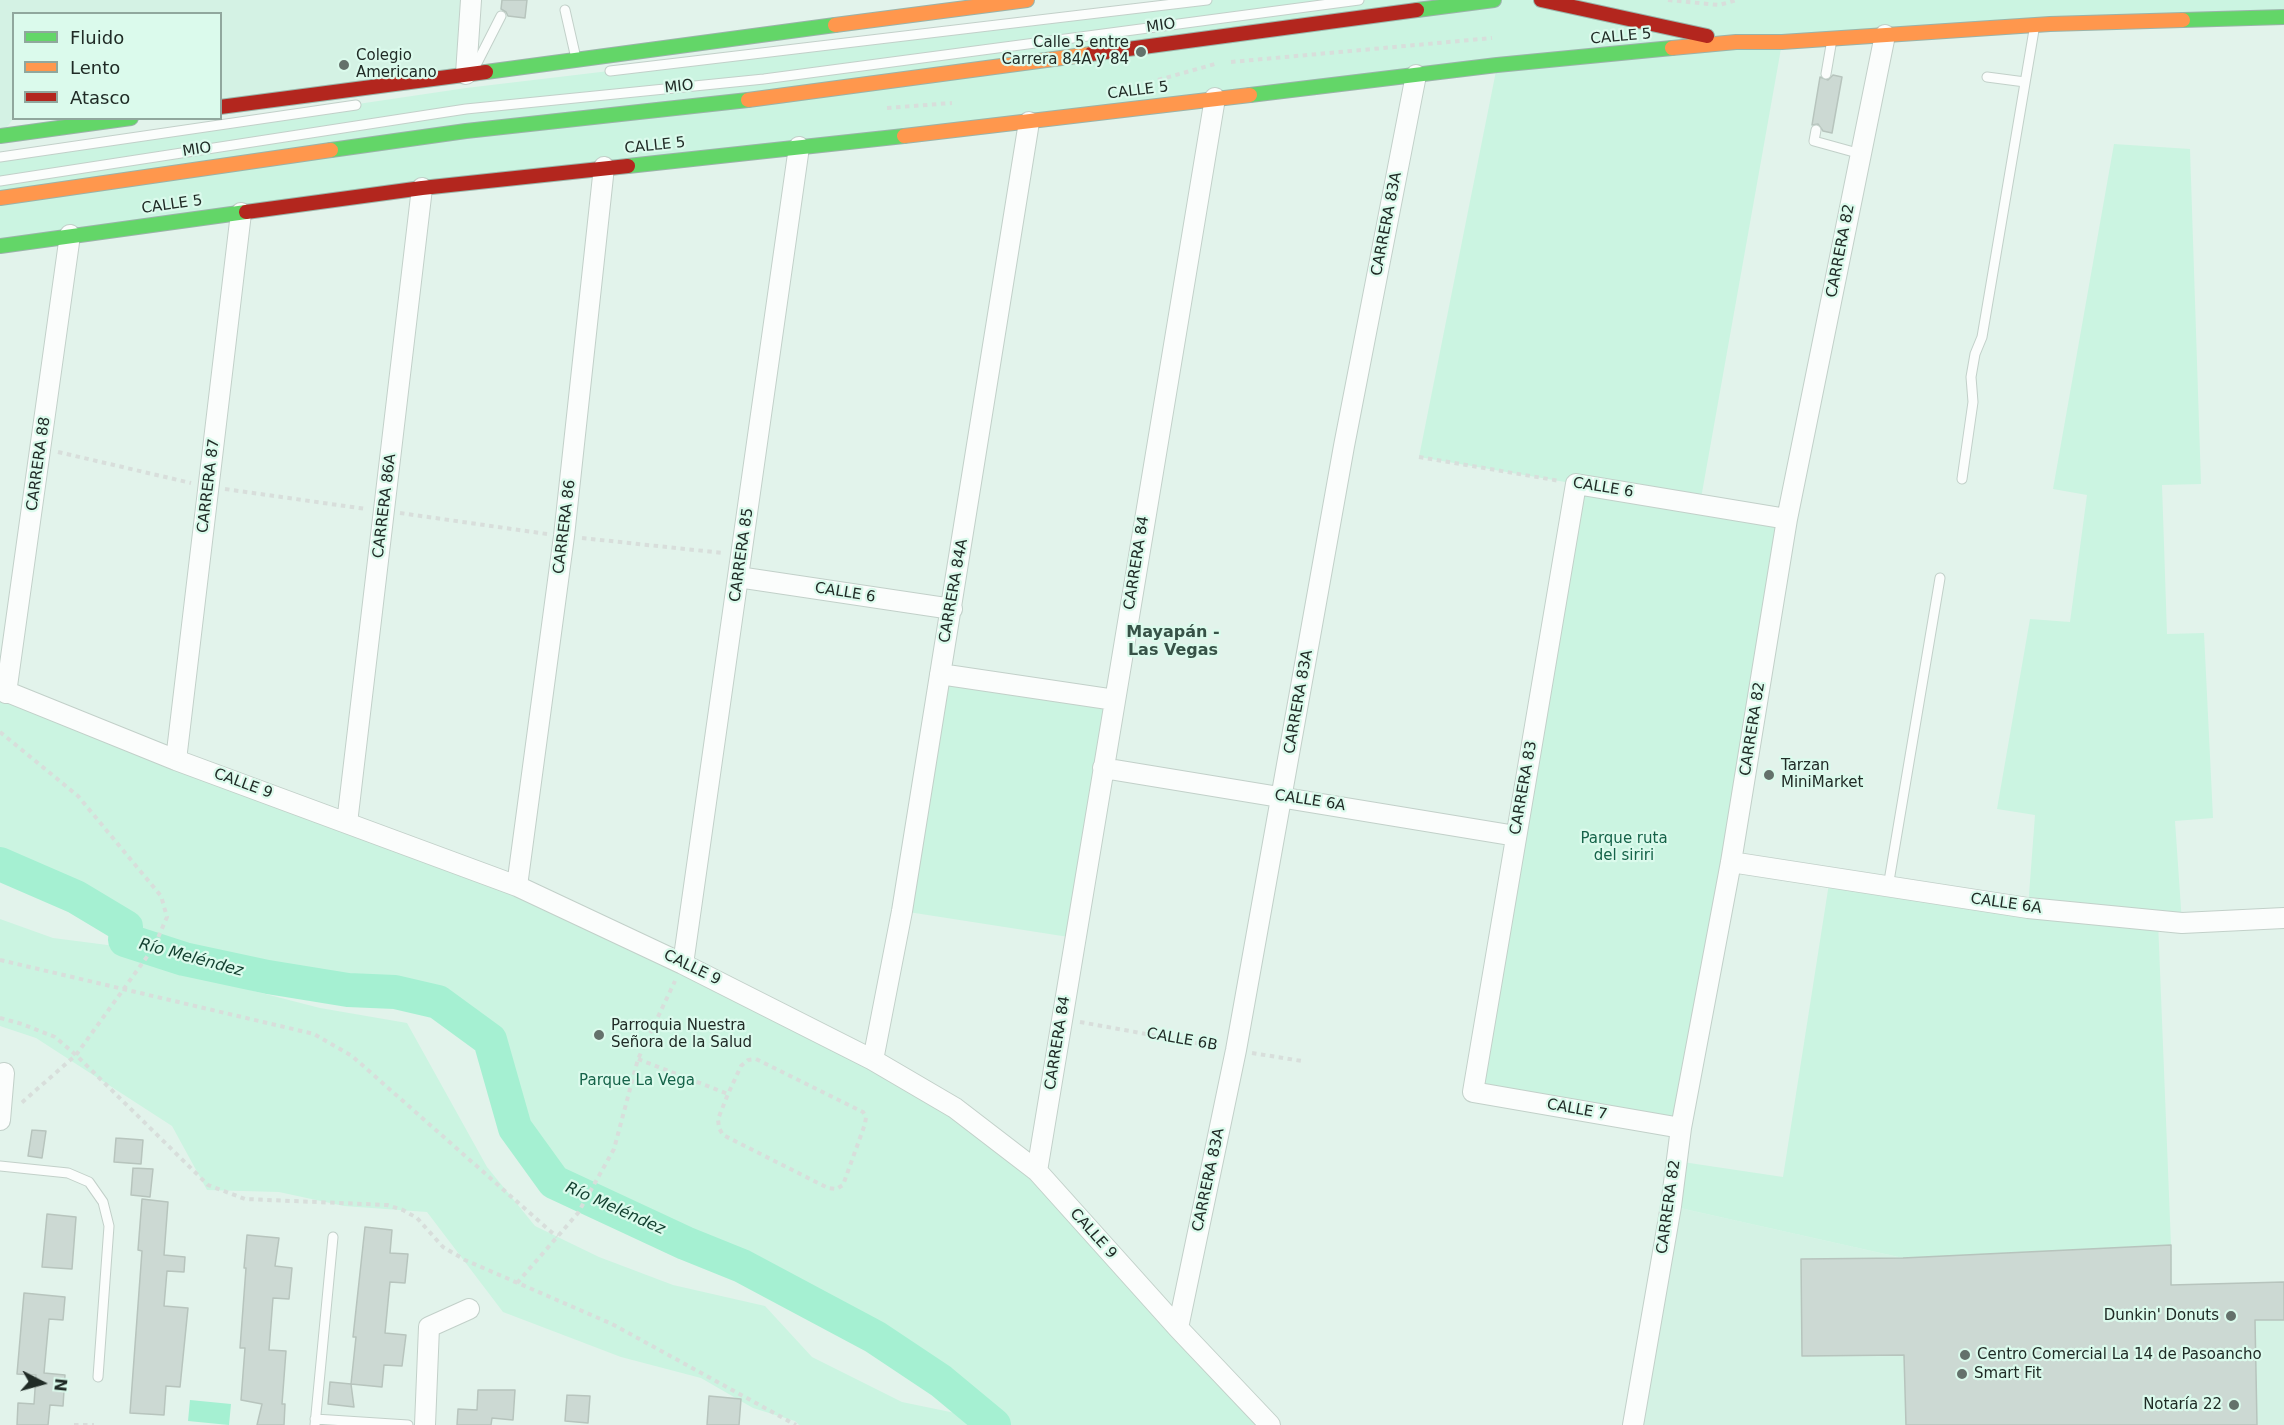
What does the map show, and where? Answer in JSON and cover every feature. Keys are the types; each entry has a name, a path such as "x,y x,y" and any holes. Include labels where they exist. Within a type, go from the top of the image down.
{"main road":[{"path":"222,107 1027,0"},
{"path":"0,198 466,131 763,98 1494,0"},
{"path":"1541,0 1736,42"},
{"name":"CALLE 5","path":"0,246 20,244 63,229 241,213 422,188 1029,122 1497,65 1736,42 1832,39 2035,25 2282,18"},
{"path":"0,136 116,120"},
{"path":"91,201 117,181"}],"street":[{"path":"469,74 471,0"},
{"name":"CARRERA 82","path":"1633,1425 1671,1206 1681,1128 1731,862 1787,519 1885,35"},
{"name":"CARRERA 83A","path":"1178,1328 1236,1050 1346,434 1416,75"},
{"name":"CARRERA 84","path":"1037,1171 1215,98"},
{"name":"CARRERA 84A","path":"873,1060 902,911 1029,122"},
{"name":"CARRERA 85","path":"683,964 799,147"},
{"name":"CARRERA 86","path":"517,886 564,536 604,167"},
{"name":"CARRERA 86A","path":"347,823 422,188"},
{"name":"CARRERA 87","path":"176,760 241,213"},
{"name":"CARRERA 88","path":"3,691 63,229"},
{"name":"CALLE 6","path":"1576,484 1787,519"},
{"name":"CARRERA 83","path":"1473,1092 1576,484"},
{"name":"CALLE 6","path":"738,577 952,609"},
{"path":"940,674 1115,700"},
{"name":"CALLE 9","path":"3,691 176,760 517,886 683,964 873,1060 955,1108 1037,1171 1178,1328 1270,1425"},
{"name":"CALLE 6A","path":"1103,768 1516,836"},
{"name":"CALLE 6A","path":"1731,862 2028,908 2182,922 2284,918"},
{"path":"0,1118 4,1073"},
{"name":"CALLE 7","path":"1473,1092 1681,1128"},
{"path":"426,1425 429,1327 469,1309"}],"lane":[{"name":"MIO","path":"604,72 1207,0"},
{"name":"MIO","path":"0,181 466,109 764,79 1359,0"},
{"path":"565,10 577,59"},
{"path":"469,74 501,16"},
{"path":"1962,479 1973,402 1971,377 1975,354 1982,337 2035,25"},
{"path":"1826,74 1832,39"},
{"path":"1987,78 2025,82"},
{"name":"MIO","path":"0,157 364,103"},
{"path":"1816,130 1814,141 1861,154"},
{"path":"1888,887 1940,578"},
{"path":"0,1167 68,1173 89,1182 103,1202 109,1226 98,1377"},
{"path":"333,1237 315,1422 408,1425"}],"path":[{"path":"1668,0 1719,5 1737,0"},
{"name":"CALLE 6","path":"1419,457 1576,484"},
{"path":"0,732 78,796 161,896 167,917 154,947 122,988 76,1055 15,1109 0,1118"},
{"path":"0,960 314,1034 352,1056 557,1238"},
{"path":"518,1283 578,1213 614,1149 638,1059 683,964"},
{"path":"0,1018 55,1038 76,1055 208,1185 245,1199 387,1205 403,1210 417,1218 443,1247 465,1260 612,1324 796,1425"},
{"name":"CALLE 6B","path":"1062,1019 1302,1062"},
{"path":"638,1059 728,1094"},
{"path":"756,1059 863,1112 866,1117 865,1124 843,1185 836,1189 828,1188 723,1135 718,1119 728,1094 741,1066 748,1060 756,1059"},
{"path":"74,1425 94,1425"}],"shaded area":[{"name":"Colegio Americano","path":"0,0 471,0 466,74 222,107 222,12 12,12 12,120 0,136"},
{"name":"Centro Comercial La 14 de Pasoancho","path":"1671,1206 1903,1258 2171,1245 2172,1285 2284,1282 2284,1425 1633,1425"},
{"path":"190,1400 231,1404 229,1425 188,1421"}],"green space":[{"name":"Parque ruta del siriri","path":"1207,0 2284,0 2284,17 1782,43 1700,504 1787,519 1681,1128 1473,1092 1571,483 1419,457 1497,66 0,246 0,157 466,88"},
{"path":"2114,144 2190,149 2201,484 2162,485 2167,634 2204,633 2213,818 2175,821 2182,923 2158,921 2171,1245 1903,1258 1671,1206 1676,1161 1783,1177 1830,877 2028,908 2035,815 1997,809 2030,619 2070,622 2087,495 2053,489"},
{"path":"940,674 1115,700 1075,938 902,911"},
{"name":"Parque La Vega","path":"0,690 517,886 873,1060 1037,1171 1270,1425 994,1425 941,1381 875,1337 742,1266 685,1243 554,1182 515,1128 490,1040 438,1002 395,992 347,990 268,977 184,959 125,940 126,927 76,897 0,864"},
{"path":"0,919 53,938 123,947 211,980 320,1008 407,1023 487,1167 535,1226 599,1257 673,1285 765,1306 812,1357 902,1402 984,1419 987,1425 799,1425 795,1421 753,1408 701,1378 621,1357 503,1312 427,1212 344,1206 279,1192 207,1190 172,1126 36,1038 0,1026"}],"building":[{"path":"502,0 527,0 525,18 508,16 501,9"},
{"path":"1833,75 1842,77 1832,133 1823,131 1818,124 1812,125 1820,77 1828,80"},
{"path":"32,1130 46,1131 42,1158 28,1156"},
{"path":"116,1138 143,1140 141,1164 114,1162"},
{"path":"133,1168 153,1169 150,1197 131,1195"},
{"path":"142,1199 168,1202 164,1255 185,1257 184,1272 167,1271 164,1306 188,1308 180,1387 166,1386 164,1415 130,1413 142,1251 138,1250"},
{"path":"47,1214 76,1217 72,1269 42,1267"},
{"path":"365,1227 392,1230 390,1253 408,1254 405,1283 390,1282 385,1333 406,1335 402,1366 384,1365 382,1387 351,1384 356,1337 353,1337"},
{"path":"247,1235 279,1238 275,1266 292,1268 289,1299 273,1298 269,1350 286,1351 282,1404 285,1404 284,1425 257,1425 262,1404 241,1400 245,1348 240,1348"},
{"name":"Centro Comercial La 14 de Pasoancho","path":"2171,1245 2171,1285 2284,1282 2284,1320 2255,1320 2257,1425 1906,1425 1904,1355 1802,1356 1801,1259 1903,1258"},
{"path":"24,1293 65,1297 63,1320 49,1319 44,1373 65,1375 63,1406 50,1405 48,1425 17,1425 18,1403 34,1404 36,1375 17,1374"},
{"path":"330,1382 351,1384 354,1407 328,1404"},
{"path":"478,1390 515,1390 513,1420 492,1418 491,1425 457,1425 458,1409 477,1410"},
{"path":"567,1395 590,1396 588,1423 565,1421"},
{"path":"709,1396 741,1399 739,1425 707,1425"}],"waterway":[{"name":"Río Meléndez","path":"0,864 76,897 126,927 125,940 184,959 268,977 348,990 395,992 438,1002 490,1040 515,1128 554,1182 685,1243 742,1266 875,1337 941,1381 994,1425"}],"traffic: fast":[{"path":"1417,10 1494,0"},
{"path":"2183,20 2284,17"},
{"path":"486,72 835,25"},
{"path":"1250,95 1497,65 1672,48"},
{"path":"331,150 466,131 748,100"},
{"path":"0,136 116,120"},
{"path":"628,166 904,136"},
{"path":"0,246 246,212"}],"traffic: slow":[{"path":"835,25 1027,0"},
{"path":"1672,48 1736,42 1782,42 2050,24 2183,20"},
{"path":"748,100 1091,54"},
{"path":"904,136 1250,95"},
{"path":"0,198 331,150"}],"traffic: jam":[{"path":"1541,0 1707,36"},
{"path":"1091,54 1417,10"},
{"path":"222,107 486,72"},
{"path":"246,212 422,188 628,166"}],"place":[{"name":"Calle 5 entre Carrera 84A y 84","path":"1141,52"},
{"name":"Colegio Americano","path":"344,65"},
{"name":"Tarzan MiniMarket","path":"1769,775"},
{"name":"Parroquia Nuestra Señora de la Salud","path":"599,1035"},
{"name":"Dunkin' Donuts","path":"2231,1316"},
{"name":"Centro Comercial La 14 de Pasoancho","path":"1965,1355"},
{"name":"Smart Fit","path":"1962,1374"},
{"name":"Notaría 22","path":"2234,1405"}],"district":[{"name":"Mayapán - Las Vegas","path":"1173,642"}]}
